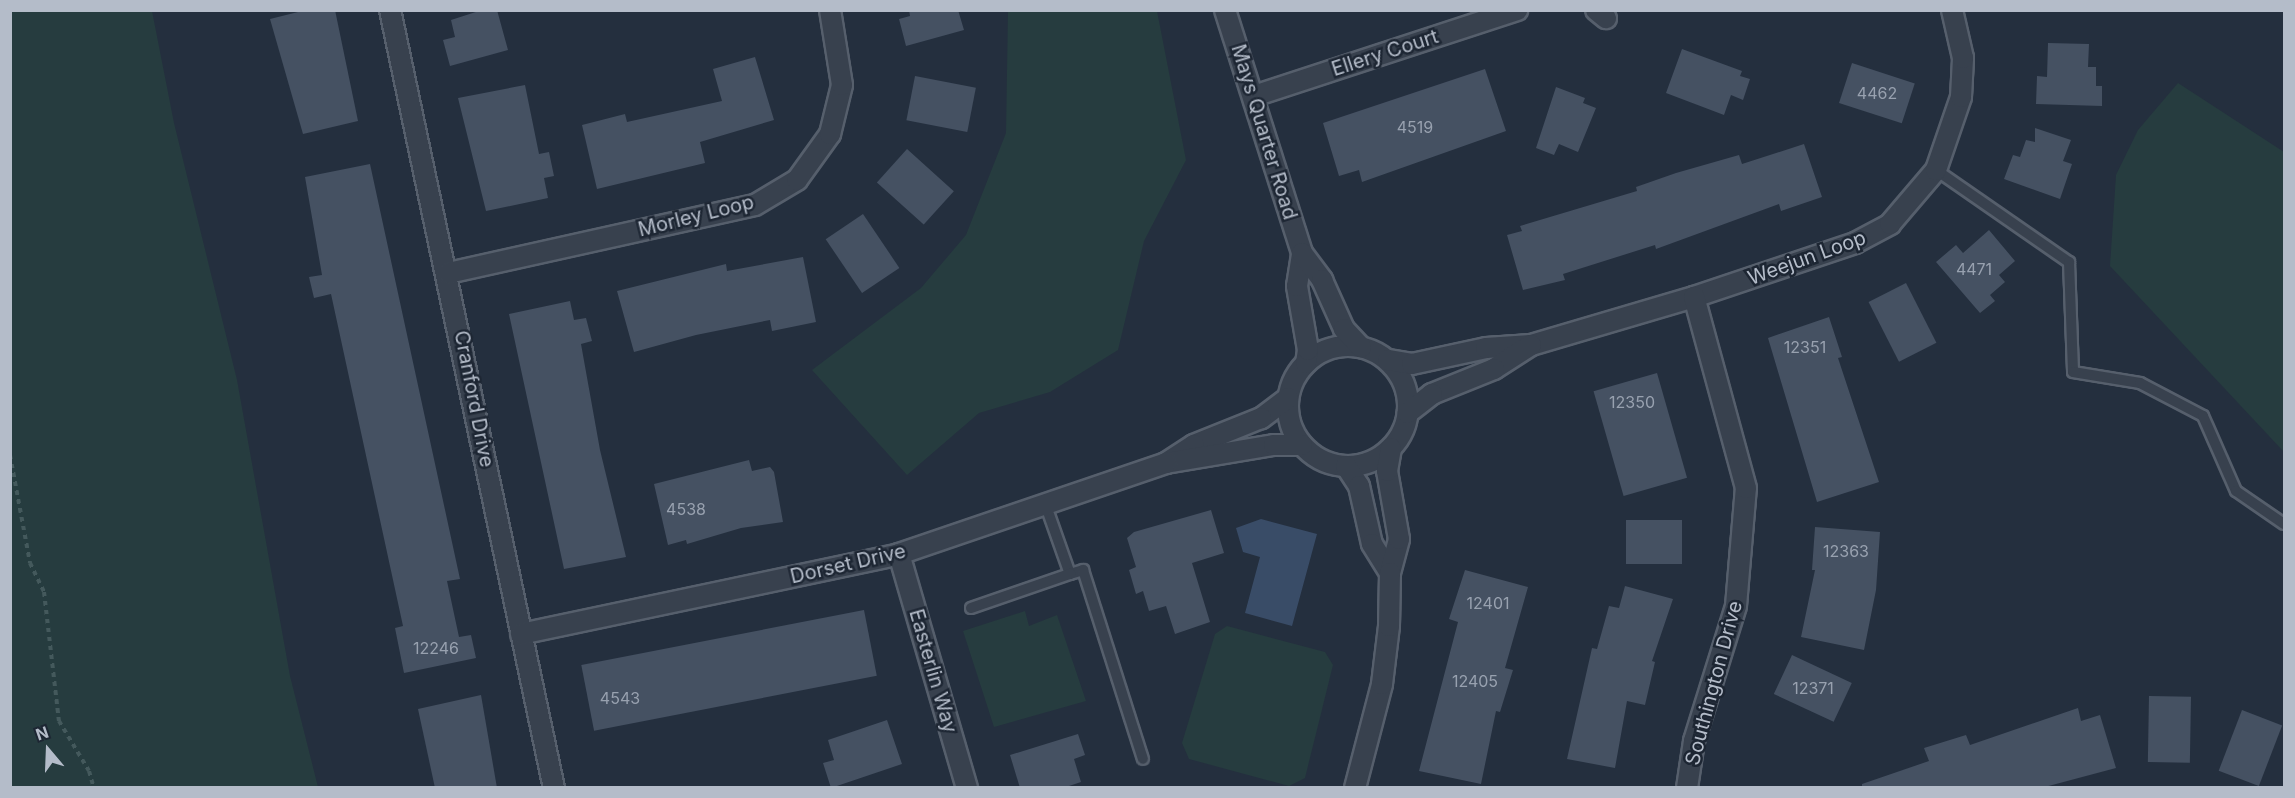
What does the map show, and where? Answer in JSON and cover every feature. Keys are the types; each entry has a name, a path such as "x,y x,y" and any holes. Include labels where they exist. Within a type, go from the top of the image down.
{"street":[{"name":"Cranford Drive","path":"390,10 448,273 554,788"},
{"name":"Morley Loop","path":"448,273 755,205 797,180 830,134 842,85 830,10"},
{"name":"Mays Quarter Road","path":"1225,10 1302,253 1322,280 1344,329 1361,346 1388,360 1405,384 1408,412 1400,438 1391,448 1387,471 1399,538 1390,573 1389,626 1382,684 1355,788"},
{"name":"Ellery Court","path":"1254,96 1516,10"},
{"name":"Weejun Loop","path":"1388,360 1412,364 1486,348 1531,345 1694,297 1856,243 1890,224 1936,170 1961,97 1963,58 1952,10"},
{"name":"Mays Quarter Road","path":"1302,253 1297,286 1308,350 1306,363"},
{"name":"Southington Drive","path":"1687,788 1694,741 1736,606 1746,488 1694,297"},
{"name":"Weejun Loop","path":"1408,412 1432,394 1494,369 1531,345"},
{"path":"1361,346 1341,346 1322,351 1306,363 1294,379 1288,398 1291,423 1302,445 1315,456 1346,466 1370,461 1391,448"},
{"name":"Dorset Drive","path":"1166,464 1194,445 1261,418 1288,398"},
{"name":"Dorset Drive","path":"521,634 899,554 1166,464 1274,445 1302,445"},
{"path":"1346,466 1359,486 1372,544 1390,573"},
{"name":"Easterlin Way","path":"899,554 967,788"}],"lane":[{"path":"1936,170 2069,262 2073,372 2140,383 2203,416 2236,491 2284,525"},
{"path":"1046,506 1070,574"},
{"path":"971,608 1083,570 1143,759"}],"path":[{"path":"10,454 30,563 44,592 58,721 94,788"}],"green space":[{"path":"10,11 152,11 174,123 237,380 290,676 318,787 11,787"},
{"path":"1008,11 1157,11 1186,160 1144,241 1118,350 1050,392 979,413 907,475 812,370 921,288 966,235 1006,133"},
{"path":"2178,83 2284,152 2284,452 2110,266 2116,175 2138,130"},
{"path":"1025,611 1029,626 1057,615 1086,701 994,727 963,631"},
{"path":"1227,626 1325,652 1333,665 1305,778 1289,786 1189,759 1182,743 1215,634"}],"water":[{"path":"1261,519 1317,534 1292,626 1245,613 1260,557 1243,552 1236,528"}],"building":[{"path":"306,10 335,10 358,121 303,134 270,19"},
{"path":"482,10 497,10 508,50 450,66 443,40 455,37 451,20"},
{"path":"909,10 958,10 964,30 906,46 899,19 910,16"},
{"path":"2048,43 2089,44 2088,67 2096,67 2096,86 2102,86 2102,106 2036,104 2037,76 2047,77"},
{"path":"1682,49 1742,71 1740,76 1750,79 1743,100 1731,95 1724,115 1666,93"},
{"path":"755,57 774,120 700,142 705,163 597,189 582,125 625,114 627,122 722,101 713,69"},
{"path":"1852,63 1915,83 1902,123 1839,103"},
{"path":"1485,69 1506,131 1362,182 1359,170 1339,176 1323,123"},
{"path":"915,76 976,88 967,132 906,120"},
{"path":"525,85 539,154 549,152 554,176 544,178 548,198 486,211 458,98"},
{"path":"1556,87 1585,98 1583,103 1596,108 1578,152 1559,144 1554,155 1536,148"},
{"path":"2035,128 2071,140 2063,161 2072,164 2060,199 2004,179 2013,155 2020,157 2026,140 2035,142"},
{"path":"1804,144 1822,197 1781,211 1779,204 1656,249 1655,245 1563,274 1565,280 1523,290 1507,235 1522,231 1520,226 1637,191 1636,187 1676,173 1739,155 1742,164"},
{"path":"907,149 954,191 924,225 877,182"},
{"path":"370,164 460,579 447,581 459,637 471,635 476,658 404,673 395,628 403,626 331,294 314,298 309,277 322,275 305,177"},
{"path":"863,214 899,268 862,293 826,239"},
{"path":"1989,230 2015,261 1999,275 2005,282 1990,295 1995,301 1980,313 1936,262 1956,245 1963,253"},
{"path":"803,257 816,322 772,331 770,320 696,335 634,352 617,291 726,264 727,271"},
{"path":"1906,283 1936,343 1899,362 1869,302"},
{"path":"570,301 574,320 586,318 592,341 581,344 600,450 626,557 564,569 509,314"},
{"path":"1829,317 1842,357 1838,358 1879,482 1817,502 1768,338"},
{"path":"1657,373 1687,478 1624,496 1594,391"},
{"path":"749,460 752,471 770,467 774,472 783,522 741,528 687,544 686,540 668,545 654,484"},
{"path":"1211,510 1224,553 1192,563 1210,622 1175,634 1166,606 1149,611 1143,591 1136,594 1129,570 1136,567 1127,538 1134,532"},
{"path":"1626,520 1682,520 1682,564 1626,564"},
{"path":"1815,527 1880,532 1876,590 1864,650 1801,637 1815,570 1812,570"},
{"path":"1465,570 1528,587 1505,668 1513,670 1500,712 1496,711 1481,784 1419,771 1458,622 1449,619"},
{"path":"1625,586 1673,599 1652,661 1655,662 1645,705 1627,701 1615,768 1567,759 1592,648 1597,649 1609,606 1619,608"},
{"path":"864,610 877,676 594,731 581,665"},
{"path":"1792,655 1852,683 1834,722 1774,694"},
{"path":"481,695 497,788 435,788 418,709"},
{"path":"2149,696 2191,697 2190,763 2148,762"},
{"path":"2078,708 2081,721 2100,715 2116,768 2041,788 1862,788 1862,784 1929,761 1924,748 1966,735 1970,745"},
{"path":"2242,710 2282,725 2259,786 2219,771"},
{"path":"887,720 902,764 831,788 823,763 834,760 828,740"},
{"path":"1078,734 1085,755 1074,759 1081,782 1063,788 1020,788 1010,755"}]}
